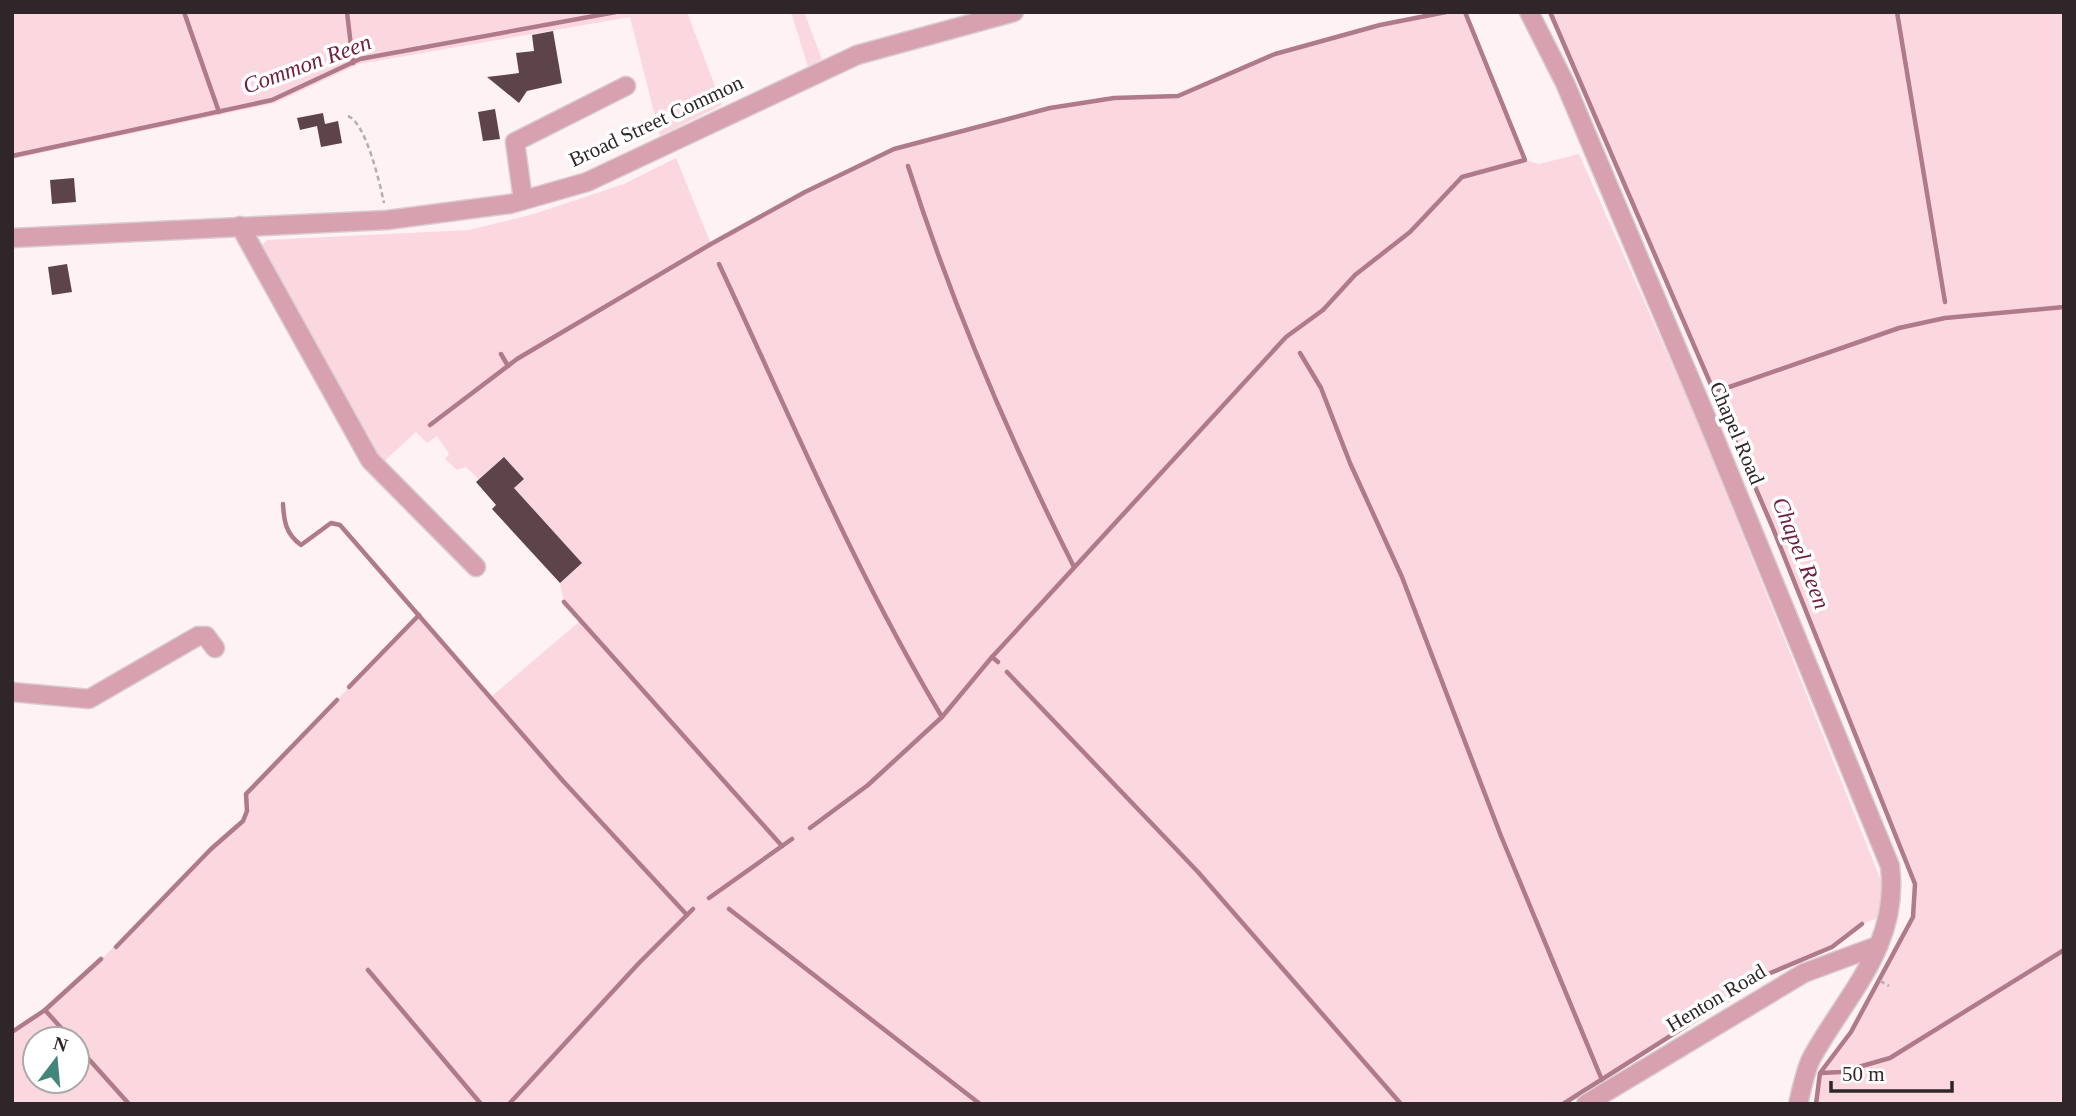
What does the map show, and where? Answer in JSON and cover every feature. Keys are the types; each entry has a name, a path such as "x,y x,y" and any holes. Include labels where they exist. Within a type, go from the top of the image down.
{"street":[{"name":"Broad Street Common","path":"12,238 387,220 454,214 523,200 587,182 857,55 1014,12"},
{"name":"Chapel Road","path":"1529,12 1565,83 1709,424 1890,866 1894,894 1889,923 1855,994 1811,1059 1798,1104"},
{"path":"523,200 515,142 626,86"},
{"path":"240,226 370,460 476,567"},
{"path":"12,692 89,699 198,636 206,636 215,648"},
{"name":"Henton Road","path":"1586,1104 1804,973 1877,946"}],"path":[{"path":"348,116 359,127 366,143 387,220"}],"shaded area":[{"path":"12,12 687,12 722,105 660,136 630,17 359,64 275,103 12,159"},
{"path":"791,12 804,12 822,59 808,67"},
{"path":"1465,12 1525,160 1539,164 1579,154 1698,423 1882,883 1886,902 1878,918 1862,924 1832,947 1768,974 1563,1104 12,1104 12,1032 21,1026 21,1095 91,1095 91,1025 22,1025 91,969 211,849 236,828 246,814 246,794 419,615 492,696 580,621 564,602 560,583 582,563 514,488 524,479 504,457 479,480 466,467 457,470 445,459 449,454 437,436 427,443 416,432 380,465 262,256 261,246 267,240 469,230 534,214 624,184 676,158 711,244 846,171 916,141 1050,108 1114,98 1178,96 1275,54 1380,25 1440,13"},
{"path":"1550,12 2064,12 2064,1104 1816,1104 1820,1073 1851,1032 1913,917 1915,884 1772,526"}],"building":[{"path":"553,31 562,83 527,91 519,103 487,77 519,73 516,53 534,51 532,35"},
{"path":"495,109 500,139 483,141 478,112"},
{"path":"323,113 325,124 338,121 342,143 321,147 317,126 300,130 297,118"},
{"path":"74,178 76,202 52,204 50,180"},
{"path":"67,264 72,292 52,295 48,267"},
{"path":"504,457 524,479 514,488 582,563 560,583 492,509 496,505 476,482"}],"waterway":[{"path":"184,12 219,112"},
{"path":"347,12 353,63"},
{"name":"Common Reen","path":"12,156 272,100 360,59 616,12"},
{"path":"430,425 517,359 711,244 805,192 894,149 1050,108 1114,98 1178,96 1275,54 1380,25 1446,12"},
{"path":"810,828 868,785 942,717 992,657 1286,337 1323,310 1355,275 1410,232 1462,177 1525,160 1465,12"},
{"name":"Chapel Reen","path":"1550,12 1772,526 1915,884 1913,917 1851,1032 1820,1073 1816,1104"},
{"path":"1897,12 1945,302"},
{"path":"908,166 943,269 983,370 1074,567"},
{"path":"719,264 852,550 942,717"},
{"path":"1715,392 1899,328 1945,318 2064,307"},
{"path":"1300,353 1321,388 1350,463 1402,577 1501,836 1602,1080"},
{"path":"501,354 508,366"},
{"path":"283,504 287,527 301,545 331,523 340,525 563,781 687,915"},
{"path":"564,602 782,846"},
{"path":"349,687 419,615"},
{"path":"992,657 998,662"},
{"path":"1007,672 1198,872 1401,1104"},
{"path":"116,947 211,849 243,821 247,811 246,794 337,700"},
{"path":"709,898 792,839"},
{"path":"509,1104 639,963 693,909"},
{"path":"729,909 980,1104"},
{"path":"1563,1104 1768,974 1832,947 1862,924"},
{"path":"1821,1073 1841,1072 1890,1058 2064,950"},
{"path":"12,1032 45,1010 101,959"},
{"path":"368,970 481,1104"},
{"path":"45,1010 58,1025"},
{"path":"91,1062 129,1104"}]}
